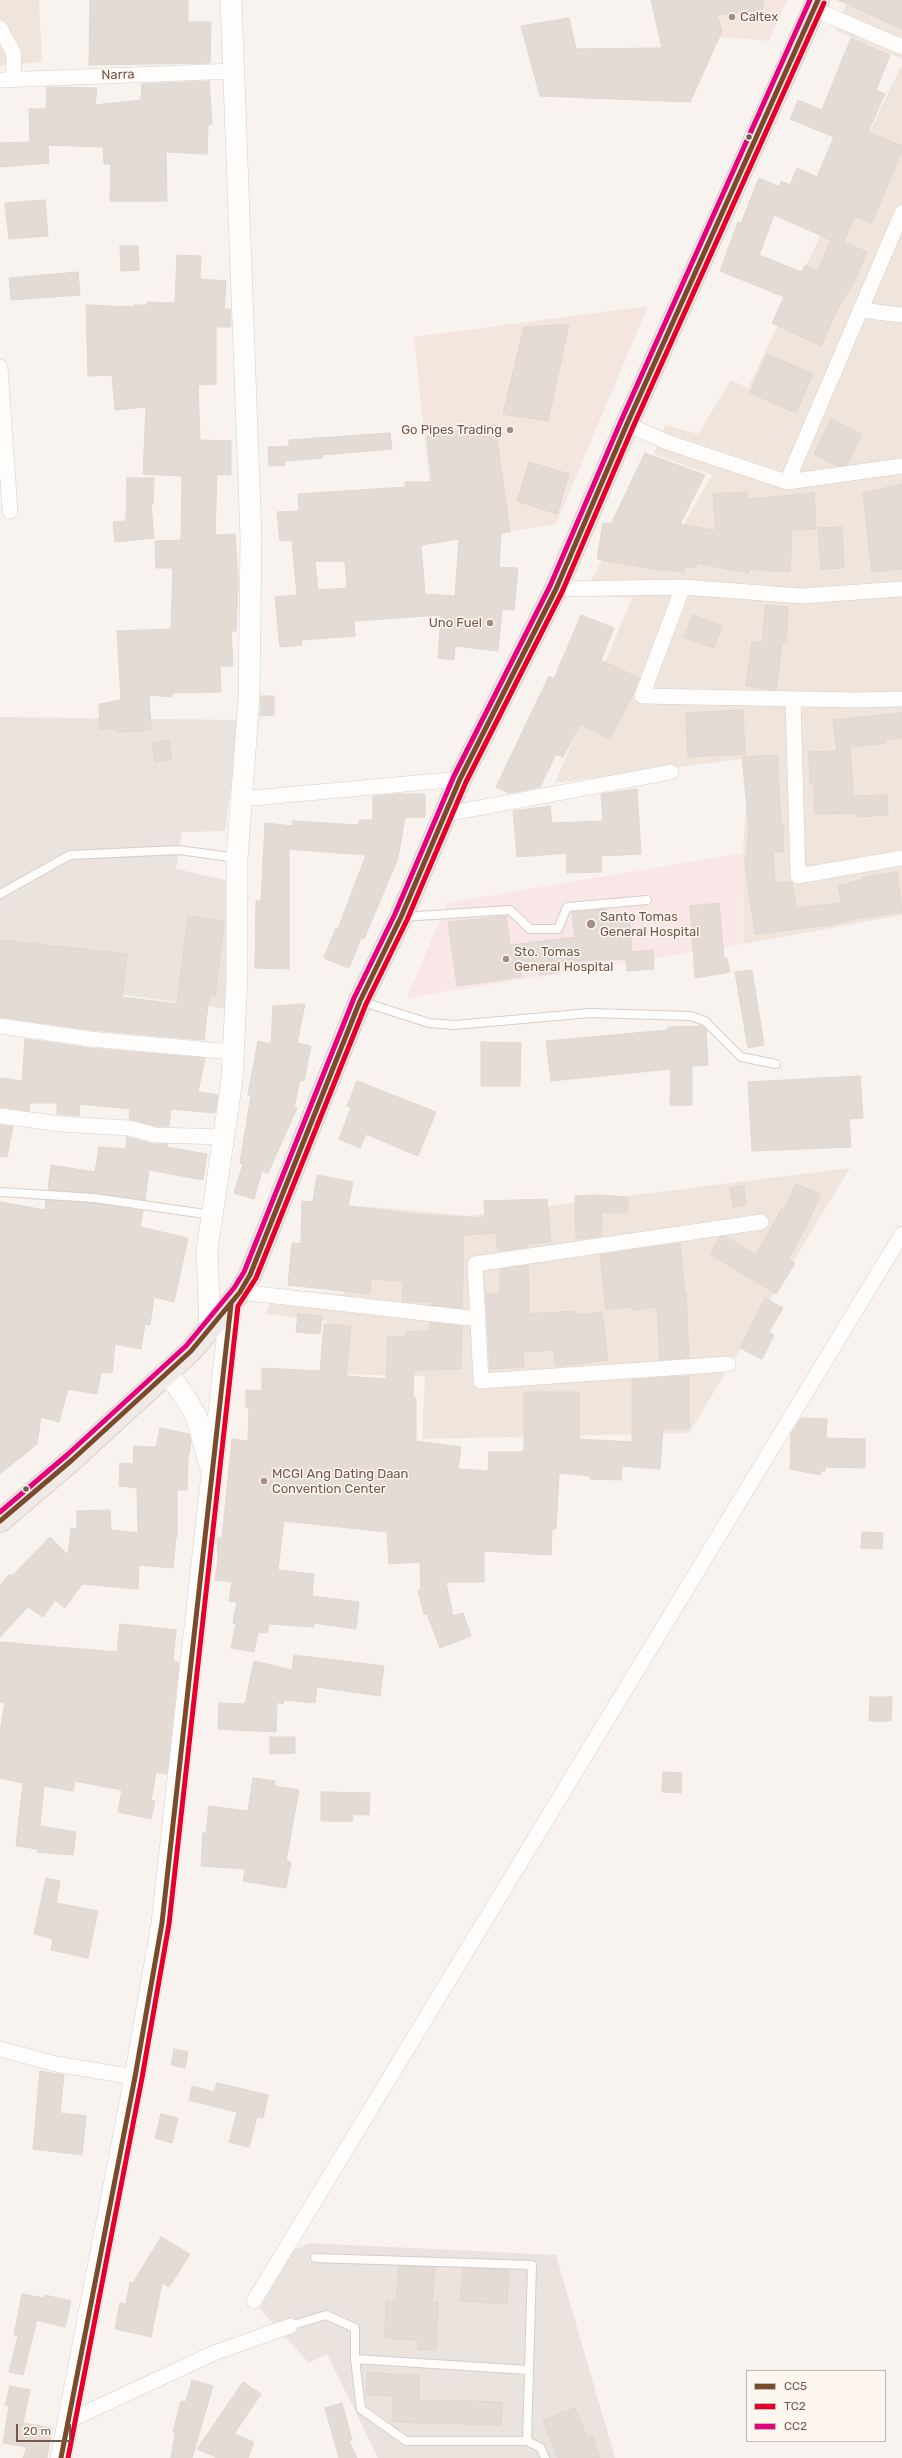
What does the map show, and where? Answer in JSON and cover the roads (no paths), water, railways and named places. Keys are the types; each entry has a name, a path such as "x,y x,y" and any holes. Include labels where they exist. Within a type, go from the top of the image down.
{"highway":[{"path":"0,1521 72,1460 210,1330 236,1298 250,1275 360,1002 401,917 460,779 556,589 627,424 816,5"}],"street":[{"path":"210,1330 207,1250 224,1137 233,1052 237,976 238,858 250,697 251,537 235,71 231,0"},
{"path":"816,5 902,47"},
{"path":"0,28 14,54 7,79"},
{"name":"Narra","path":"7,79 235,71"},
{"path":"787,482 902,213"},
{"path":"860,310 902,315"},
{"path":"0,367 10,511"},
{"path":"627,424 667,442 787,482 902,466"},
{"path":"556,589 683,587 801,596 902,589"},
{"path":"683,587 642,696 793,699 902,698"},
{"path":"793,699 798,876 902,858"},
{"path":"446,814 671,772"},
{"path":"242,799 460,779"},
{"path":"0,1026 90,1039 233,1052"},
{"path":"0,1116 61,1124 129,1128 155,1135 224,1137"},
{"path":"728,1364 481,1381 475,1264 761,1222"},
{"path":"254,2301 902,1234"},
{"path":"61,2458 135,2077 162,1923 212,1473 236,1298 478,1320"},
{"path":"167,1372 198,1418 212,1473"},
{"path":"0,2049 56,2064 135,2077"},
{"path":"68,2421 214,2353 290,2326"}],"lane":[{"path":"0,894 70,855 179,850 238,858"},
{"path":"401,917 510,910 530,929 558,929 567,907 647,900"},
{"path":"360,1002 429,1023 455,1025 590,1013 691,1016 705,1021 741,1057 776,1064"},
{"path":"0,1192 94,1198 213,1216"},
{"path":"316,2258 532,2265 527,2441"},
{"path":"290,2326 326,2315 355,2328 355,2359 361,2409 406,2441 527,2441 541,2448 545,2458"},
{"path":"355,2359 528,2370"}],"place":[{"name":"Caltex","path":"732,17"},
{"name":"Go Pipes Trading","path":"510,430"},
{"name":"Uno Fuel","path":"490,623"},
{"name":"Santo Tomas General Hospital","path":"591,924"},
{"name":"Sto. Tomas General Hospital","path":"506,959"},
{"name":"MCGI Ang Dating Daan Convention Center","path":"264,1481"}]}
